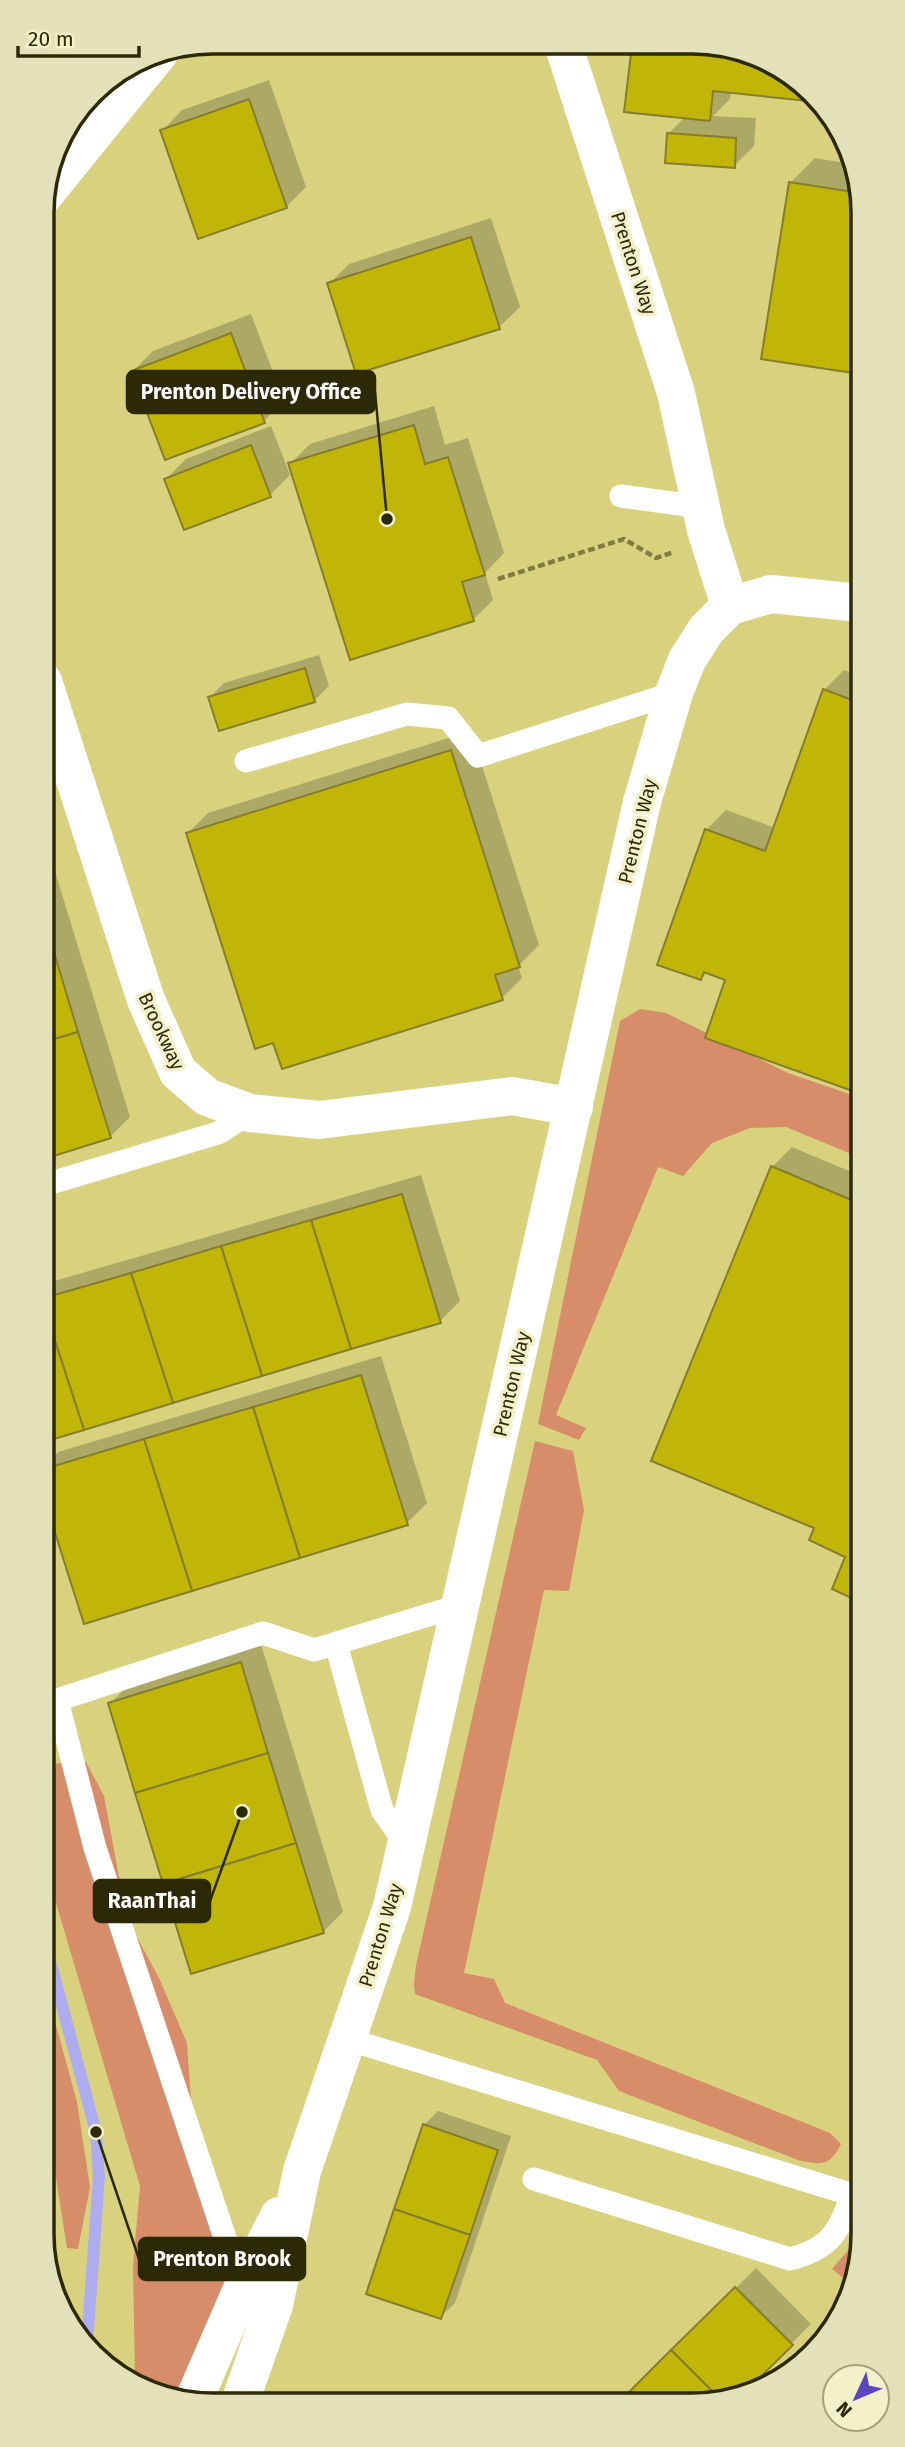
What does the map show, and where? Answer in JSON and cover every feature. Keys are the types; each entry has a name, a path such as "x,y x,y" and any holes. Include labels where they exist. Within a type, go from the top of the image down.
{"street":[{"name":"Prenton Way","path":"566,54 676,393 705,523 730,606"},
{"path":"59,176 145,70"},
{"name":"Prenton Way","path":"243,2393 274,2305 302,2171 392,1907 642,803 674,694 687,660 706,630 730,606 771,594 851,602"},
{"name":"Brookway","path":"55,717 146,1000 178,1072 207,1097 250,1113 319,1120 512,1096 574,1107"},
{"name":"Prenton Way","path":"198,2391 242,2289 302,2171"}],"lane":[{"path":"621,496 705,523"},
{"path":"246,761 407,714 447,718 478,756 674,694"},
{"path":"55,1182 218,1133 250,1113"},
{"path":"242,2289 95,1848 57,1700 263,1633 314,1650 461,1605"},
{"path":"336,1644 382,1810 406,1844"},
{"path":"347,2039 850,2195"},
{"path":"534,2179 790,2259 814,2253 830,2239 850,2209"}],"path":[{"path":"498,579 624,539 656,558 705,523"}],"shaded area":[{"path":"640,1009 666,1013 788,1073 851,1094 851,1154 786,1127 750,1128 712,1143 683,1176 658,1167 556,1415 586,1428 579,1440 538,1424 620,1021"},
{"path":"535,1441 573,1451 584,1510 569,1591 544,1590 464,1973 494,1979 505,2003 830,2133 841,2144 833,2157 824,2162 798,2160 619,2091 597,2060 415,1994 416,1965"},
{"path":"86,1762 104,1796 127,1919 159,1978 187,2043 192,2115 234,2250 193,2391 153,2381 135,2371 133,2266 140,2186 54,1897 54,1764"},
{"path":"54,2018 77,2102 90,2187 78,2249 67,2248 54,2165"},
{"path":"850,2249 844,2279 832,2269"}],"building":[{"path":"631,54 723,57 762,71 803,100 713,91 710,121 624,112"},
{"path":"249,99 287,208 198,239 160,130"},
{"path":"667,133 736,138 735,168 665,163"},
{"path":"789,182 849,191 851,373 761,359"},
{"path":"471,237 500,329 356,374 327,283"},
{"path":"231,333 265,423 165,460 131,371"},
{"path":"414,425 425,464 448,457 485,575 462,582 474,621 350,660 288,463"},
{"path":"251,445 271,497 184,530 164,479"},
{"path":"305,668 315,702 219,731 208,697"},
{"path":"823,689 851,700 851,1090 705,1038 725,980 704,972 701,980 657,965 705,829 765,851"},
{"path":"451,750 520,967 495,975 503,1000 282,1069 273,1043 255,1049 186,833"},
{"path":"55,955 78,1032 55,1039"},
{"path":"78,1032 111,1138 55,1156 55,1039"},
{"path":"771,1166 851,1200 850,1598 832,1589 845,1557 809,1540 814,1528 651,1461"},
{"path":"402,1194 441,1323 351,1349 311,1220"},
{"path":"311,1220 351,1349 262,1376 221,1246"},
{"path":"221,1246 262,1376 173,1403 131,1273"},
{"path":"131,1273 173,1403 84,1430 54,1339 54,1295"},
{"path":"54,1339 84,1430 54,1439"},
{"path":"361,1375 408,1525 300,1558 253,1407"},
{"path":"253,1407 300,1558 192,1591 144,1439"},
{"path":"144,1439 192,1591 84,1624 54,1531 54,1466"},
{"path":"241,1662 268,1753 135,1793 108,1703"},
{"path":"268,1753 296,1843 163,1884 135,1793"},
{"path":"296,1843 324,1933 191,1974 163,1884"},
{"path":"423,2124 498,2150 470,2235 394,2209"},
{"path":"394,2209 470,2235 441,2319 366,2294"},
{"path":"735,2287 793,2345 761,2376 733,2387 712,2391 671,2350"},
{"path":"671,2350 712,2391 691,2393 628,2393"}],"waterway":[{"path":"54,1976 96,2132 99,2176 88,2331"}],"place":[{"name":"Prenton Delivery Office","path":"387,519"},
{"name":"RaanThai","path":"242,1812"},
{"name":"Prenton Brook","path":"96,2132"}]}
